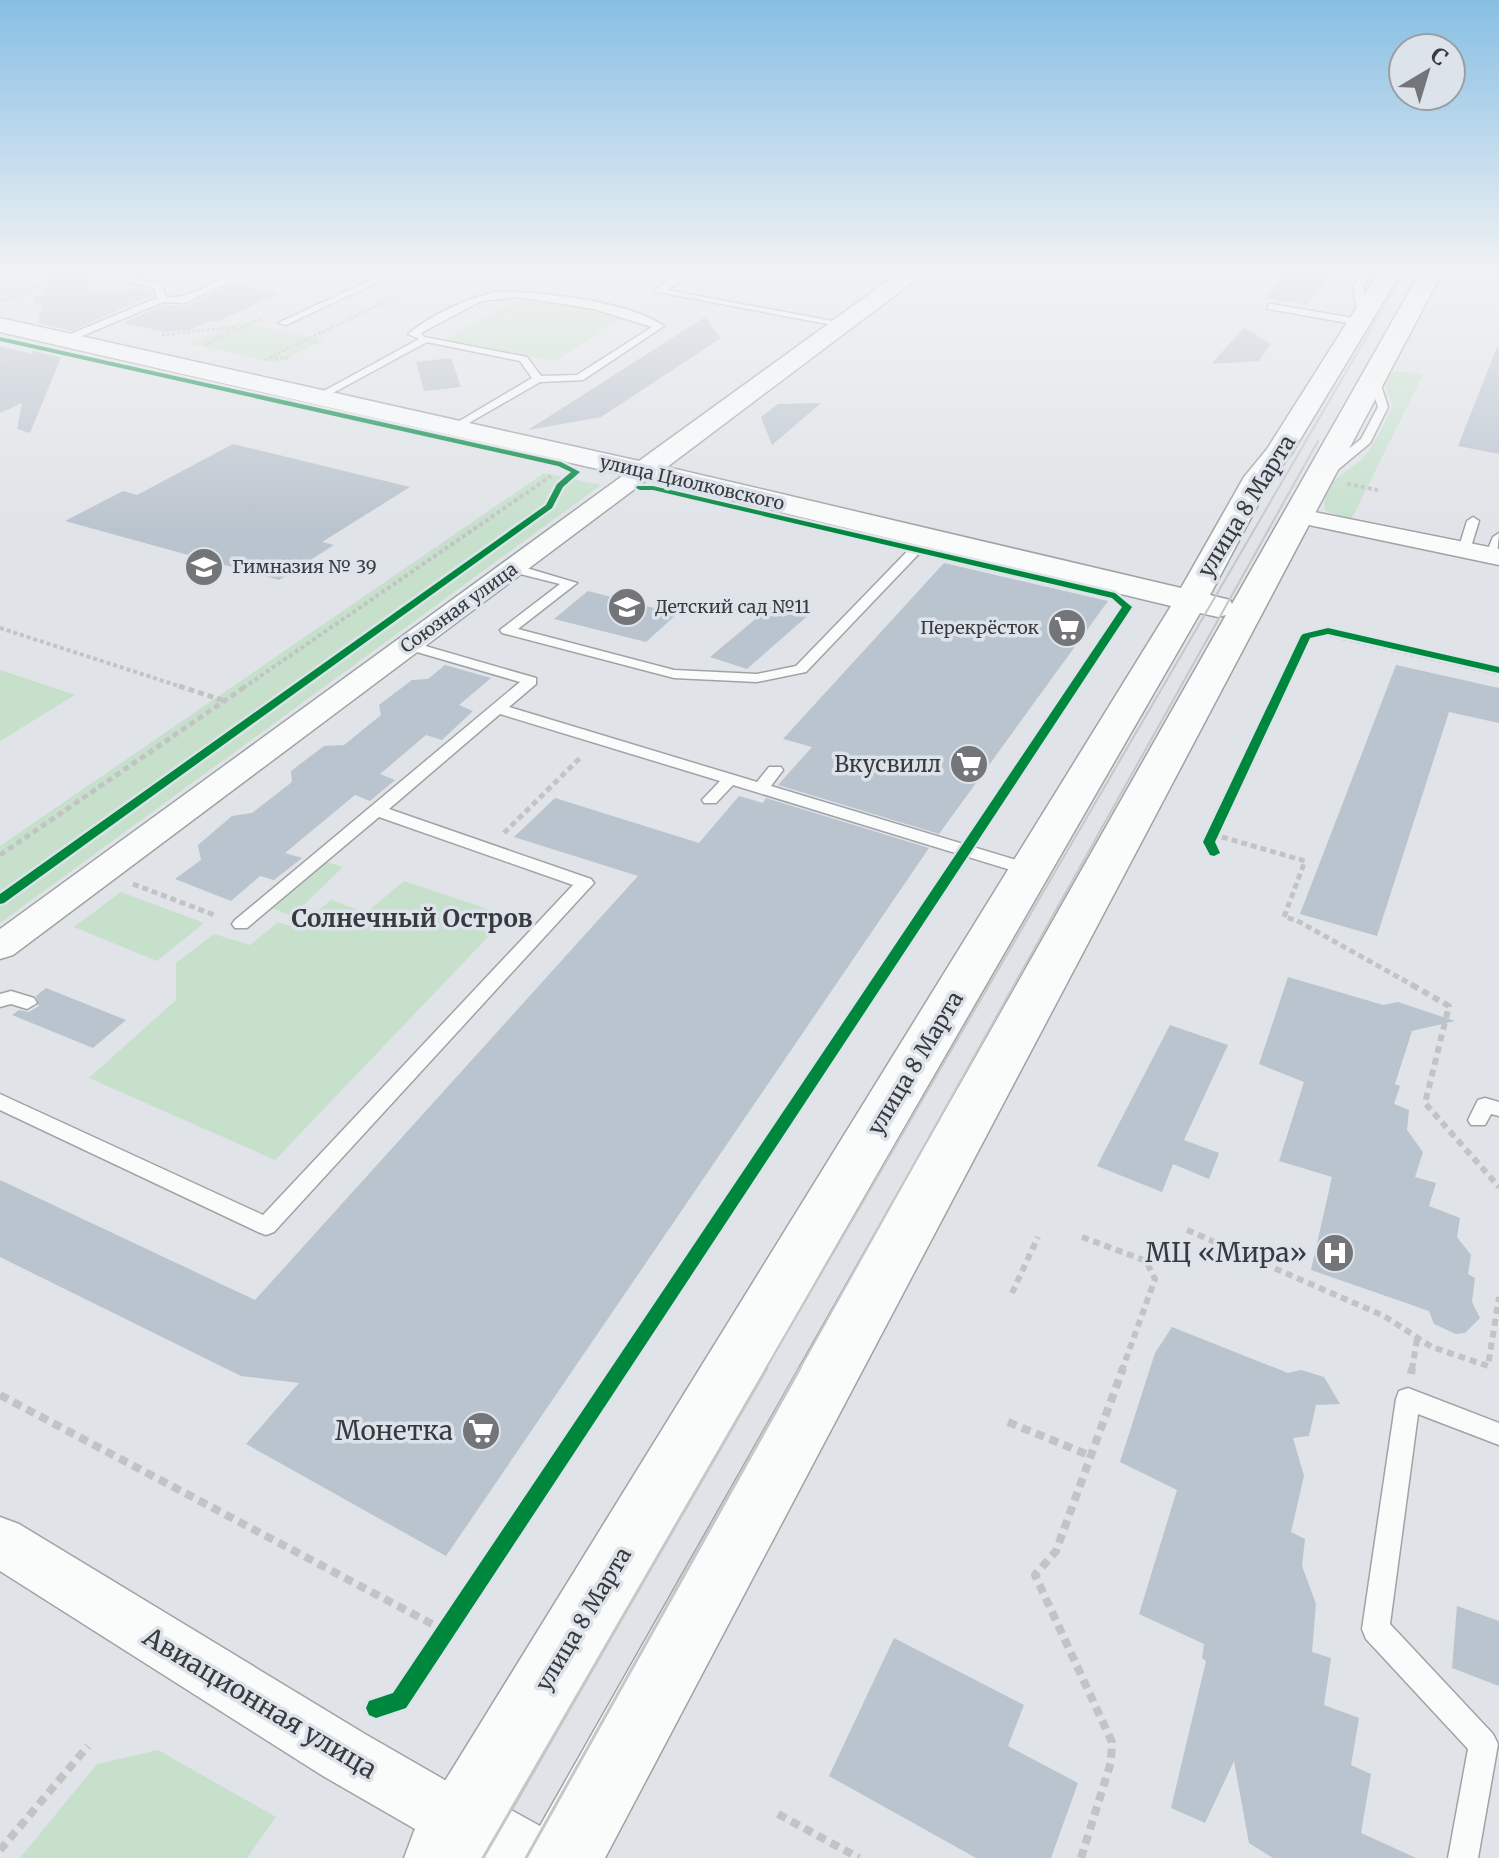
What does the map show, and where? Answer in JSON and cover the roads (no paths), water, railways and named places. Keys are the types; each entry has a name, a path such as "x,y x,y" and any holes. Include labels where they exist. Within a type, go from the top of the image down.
{"main road":[{"name":"улица Циолковского","path":"133,356 644,471 1243,613"},
{"name":"Союзная улица","path":"644,471 800,356"},
{"name":"улица 8 Марта","path":"451,1841 1030,870 1258,477 1278,453 1336,356"},
{"name":"улица 8 Марта","path":"564,1858 1384,356"},
{"name":"Авиационная улица","path":"451,1841 523,1858"}],"street":[{"name":"Союзная улица","path":"0,947 644,471"},
{"path":"1299,516 1464,550 1496,550"},
{"name":"Авиационная улица","path":"0,1542 322,1742 451,1841"}],"lane":[{"path":"316,398 395,356"},
{"path":"507,356 523,359 538,379"},
{"path":"455,428 538,379 579,378 613,356"},
{"path":"1464,550 1473,521"},
{"path":"513,568 570,583 507,630 674,674 757,678 801,669 927,538"},
{"path":"241,924 531,681 408,645"},
{"path":"498,709 1030,870"},
{"path":"761,788 775,770"},
{"path":"710,800 730,779"},
{"path":"0,1101 266,1226 585,883 379,811"},
{"path":"0,1001 11,997 27,1003"},
{"path":"1478,1120 1485,1105 1499,1109"},
{"path":"1463,1858 1483,1744 1376,1629 1408,1399 1499,1434"}],"tram line":[{"path":"765,1370 1356,356"},
{"path":"799,1370 1318,441"},
{"path":"483,1858 767,1368"},
{"path":"526,1858 800,1368"}],"place":[{"name":"Гимназия № 39","path":"204,567"},
{"name":"Детский сад №11","path":"627,607"},
{"name":"Перекрёсток","path":"1067,628"},
{"name":"Вкусвилл","path":"969,764"},
{"name":"МЦ «Мира»","path":"1335,1253"},
{"name":"Монетка","path":"481,1431"}],"district":[{"name":"Солнечный Остров","path":"412,919"}]}
